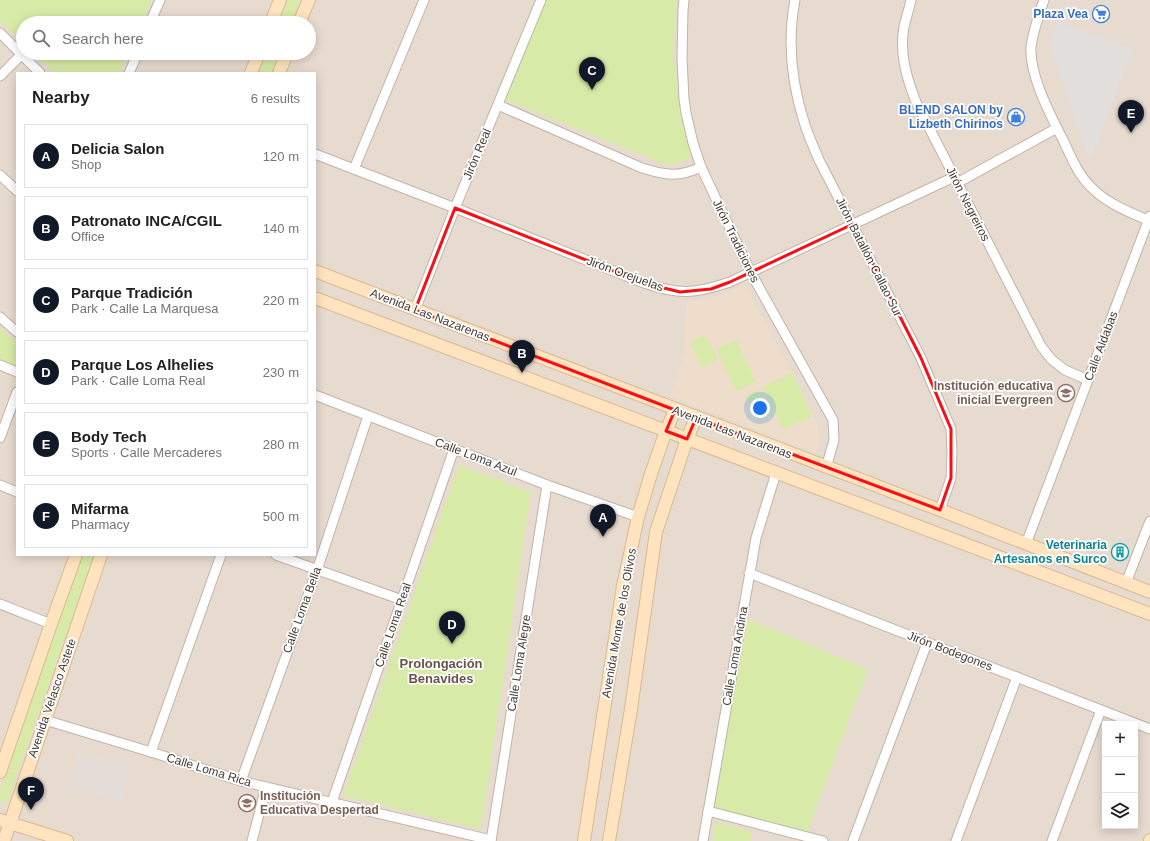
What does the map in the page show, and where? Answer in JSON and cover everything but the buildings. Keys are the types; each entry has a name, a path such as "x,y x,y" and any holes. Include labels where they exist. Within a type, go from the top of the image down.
{"street":[{"path":"153,16 160,0"},
{"path":"273,16 280,0"},
{"path":"303,16 309,0"},
{"path":"354,169 424,0"},
{"name":"Jirón Real","path":"416,310 455,208 541,0"},
{"name":"Jirón Tradiciones","path":"684,0 682,58 684,99 693,143 701,167 751,273 832,420 834,440 826,468"},
{"name":"Jirón Batallón Callao Sur","path":"796,0 793,10 791,35 792,62 796,91 805,126 819,160 921,358 951,429 951,478 940,510"},
{"name":"Jirón Negreiros","path":"911,0 904,28 903,48 905,66 916,102 1041,346 1051,358 1065,370 1088,380"},
{"path":"1044,0 1035,26 1031,48 1034,70 1042,96 1057,128 1078,170 1091,188 1110,202 1149,219"},
{"path":"0,33 16,50"},
{"path":"0,76 16,60"},
{"path":"26,60 39,72"},
{"path":"129,72 135,60"},
{"path":"251,72 256,60"},
{"path":"279,72 284,60"},
{"path":"498,105 642,168 660,173 676,175 690,172 701,167"},
{"name":"Jirón Orejuelas","path":"316,154 644,283 662,289 680,292 695,292 711,289 751,273 853,224 956,180 1057,128"},
{"path":"0,175 16,190"},
{"name":"Calle Aldabas","path":"1026,544 1149,219"},
{"name":"Avenida Las Nazarenas","path":"316,271 1150,592"},
{"name":"Avenida Las Nazarenas","path":"316,298 1150,614"},
{"path":"0,317 16,331"},
{"path":"0,365 16,372"},
{"path":"0,438 16,395"},
{"name":"Calle Loma Azul","path":"316,395 547,485 638,516"},
{"name":"Avenida Monte de los Olivos","path":"584,841 623,586 638,516 666,431 675,410"},
{"name":"Calle Loma Bella","path":"241,781 317,570 368,416"},
{"name":"Avenida Monte de los Olivos","path":"609,841 631,709 656,532 687,439 696,418"},
{"name":"Calle Loma Real","path":"332,802 454,449"},
{"name":"Calle Loma Andina","path":"703,841 749,573 756,538 776,473"},
{"path":"0,485 16,492"},
{"name":"Calle Loma Alegre","path":"491,840 547,485"},
{"path":"1126,583 1150,521"},
{"name":"Avenida Velasco Astete","path":"0,772 76,556"},
{"name":"Avenida Velasco Astete","path":"4,841 5,822 45,720 101,556"},
{"path":"151,752 221,556"},
{"path":"279,556 402,600"},
{"name":"Jirón Bodegones","path":"749,573 1150,729"},
{"path":"0,604 51,624"},
{"path":"853,841 927,643"},
{"path":"956,841 1017,677"},
{"path":"1052,841 1101,710"},
{"name":"Calle Loma Rica","path":"45,720 241,781 491,840"},
{"path":"252,841 266,787"},
{"path":"708,812 823,841"},
{"path":"5,822 67,841"}],"highlighted area":[{"path":"455,208 644,283 680,292 711,289 730,282 853,224 921,358 951,429 951,478 940,510 696,418 687,439 666,431 675,410 415,310"}],"shaded area":[{"path":"0,0 1150,0 1150,841 0,841"},
{"path":"1058,21 1133,49 1090,161 1049,45"},
{"path":"745,285 816,421 819,439 816,453 670,396 684,353 687,301 711,298"},
{"path":"78,752 131,766 121,801 69,787"}],"green space":[{"path":"0,0 152,0 146,16 16,16 16,36 0,21"},
{"path":"287,0 301,0 295,16 281,16"},
{"path":"544,0 677,0 673,50 680,106 693,156 675,164 664,164 503,99"},
{"path":"40,60 126,60 120,72 53,72"},
{"path":"263,60 277,60 272,72 258,72"},
{"path":"0,327 16,342 16,364 14,366 0,360"},
{"path":"706,335 718,360 702,368 690,342"},
{"path":"736,340 756,382 736,391 716,349"},
{"path":"792,373 812,416 783,430 762,387"},
{"path":"759,390 771,415 758,421 746,396"},
{"path":"459,465 531,492 481,829 343,796"},
{"path":"81,556 94,556 7,803 0,801 0,791"},
{"path":"746,618 868,670 807,832 713,808"},
{"path":"715,822 752,832 750,841 712,841"}],"place":[{"name":"Plaza Vea","path":"1101,14"},
{"name":"Parque Tradición","path":"592,90"},
{"name":"BLEND SALON by Lizbeth Chirinos","path":"1016,117"},
{"name":"Body Tech","path":"1131,133"},
{"name":"Patronato INCA/CGIL","path":"522,373"},
{"name":"Institución educativa inicial Evergreen","path":"1066,393"},
{"name":"Delicia Salon","path":"603,537"},
{"name":"Veterinaria Artesanos en Surco","path":"1120,552"},
{"name":"Parque Los Alhelies","path":"452,644"},
{"name":"Institución Educativa Despertad","path":"247,803"},
{"name":"Mifarma","path":"31,810"}],"district":[{"name":"Prolongación Benavides","path":"441,670"}]}
